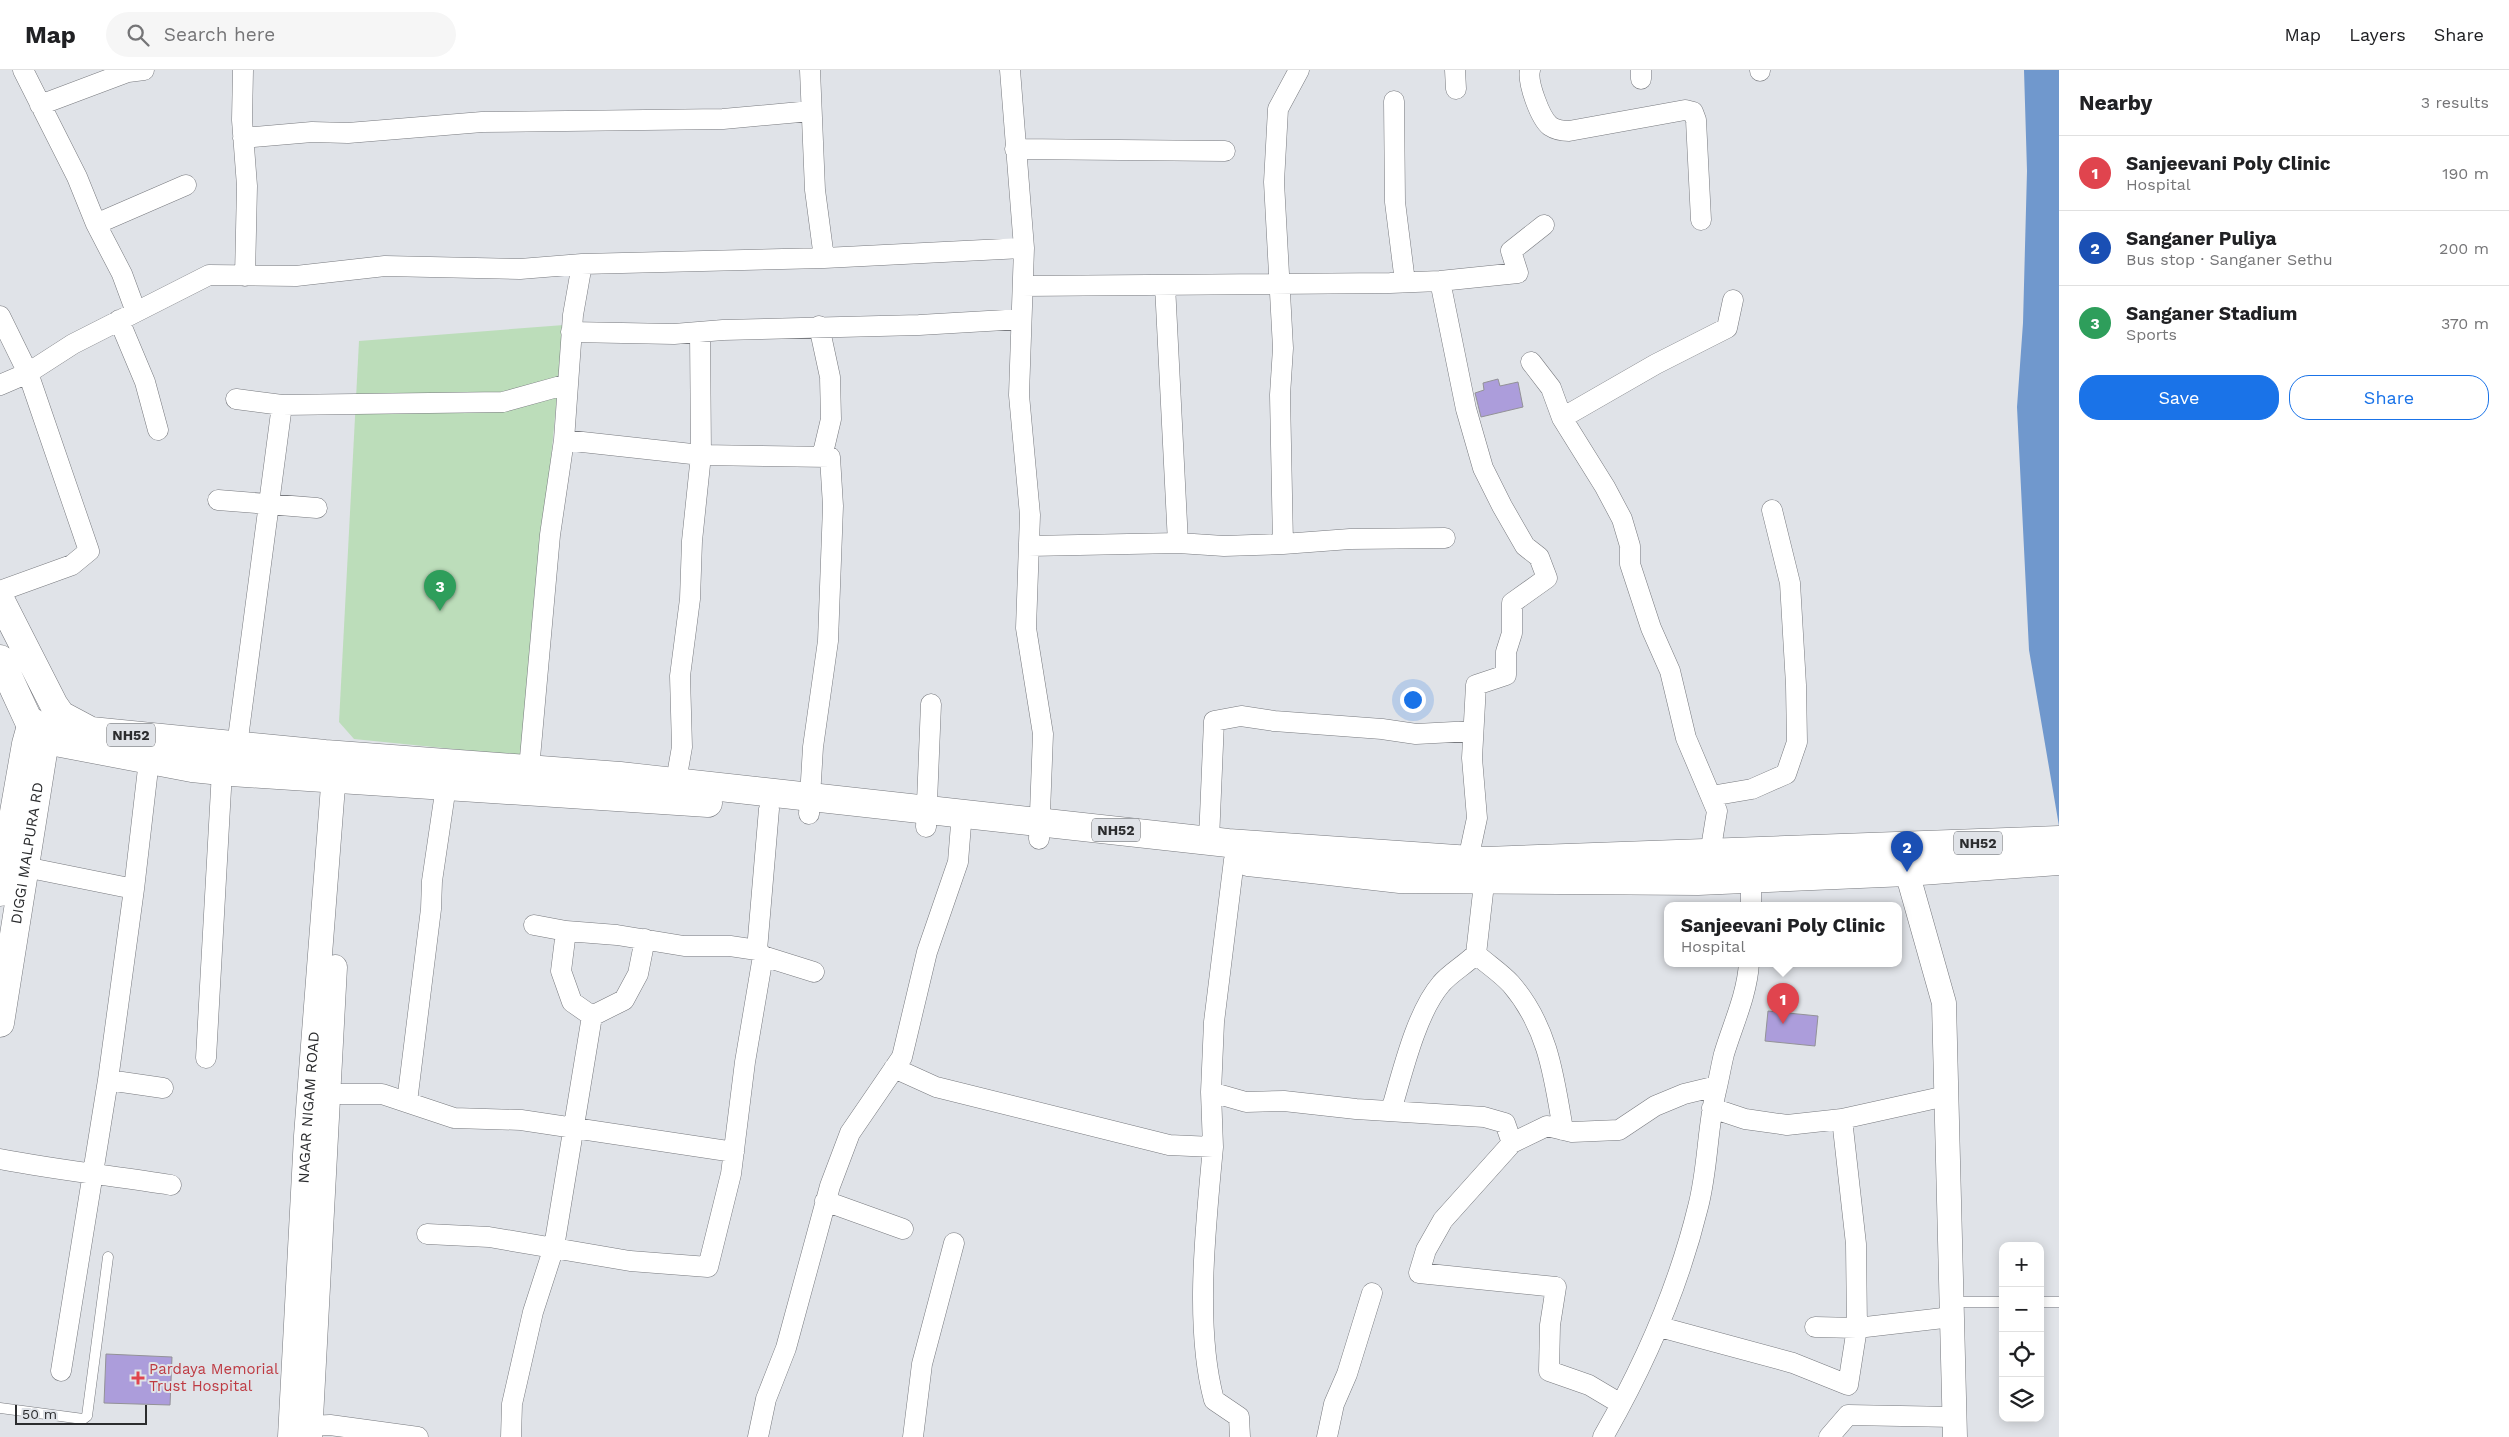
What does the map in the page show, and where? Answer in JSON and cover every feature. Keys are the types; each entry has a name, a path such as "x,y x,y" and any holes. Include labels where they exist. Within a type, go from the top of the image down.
{"main road":[{"path":"0,599 58,710"},
{"path":"0,659 38,733"},
{"name":"NH52","path":"58,710 91,731 237,746 342,768 446,786 703,802 769,809 810,804"},
{"name":"DIGGI MALPURA RD","path":"0,892 5,824 38,733 58,710"},
{"name":"NH52","path":"38,733 149,760 222,771 342,768 529,769 676,781 810,804 1040,830 1234,860 1400,879 1479,871"},
{"name":"DIGGI MALPURA RD","path":"0,1023 25,867 38,733"},
{"name":"NH52","path":"1040,830 1209,840 1479,871 1698,881 1907,872 2059,861"},
{"name":"NH52","path":"1479,871 1485,861 2059,840"}],"street":[{"path":"23,70 77,178 96,224 122,274 127,316 158,430"},
{"path":"40,105 128,72 144,70"},
{"path":"243,70 247,186 244,276"},
{"path":"810,70 815,190 824,258"},
{"path":"1010,70 1024,248 1019,395 1030,515 1026,628 1043,734 1040,830"},
{"path":"1283,544 1280,395 1283,348 1274,182 1278,109 1299,70"},
{"path":"1530,70 1528,77 1543,119 1558,130 1569,131 1685,110 1693,112 1696,120 1702,220"},
{"path":"1394,100 1395,202 1405,282"},
{"path":"244,138 312,132 348,133 482,122 723,119 812,111"},
{"path":"1015,149 1225,151"},
{"path":"96,224 186,185"},
{"path":"1023,286 1405,282 1440,281 1518,273 1511,251 1544,225"},
{"path":"0,385 28,373 73,344 209,275 296,276 385,266 520,269 582,264 824,258 1024,248"},
{"path":"529,769 550,535 564,440 572,332 582,264"},
{"path":"1391,1111 1407,1056 1426,1009 1441,984 1476,954 1479,871 1472,758 1476,685 1506,675 1506,652 1512,633 1512,603 1547,578 1539,557 1525,546 1483,468 1466,408 1440,281"},
{"path":"1165,285 1178,543"},
{"path":"1562,418 1656,364 1727,328 1732,300"},
{"path":"0,316 28,373 89,551 72,565 0,591"},
{"path":"572,332 674,334 819,326 919,325 1022,319"},
{"path":"819,326 830,377 831,419 822,457"},
{"path":"676,781 682,747 680,676 690,599 692,541 701,455 700,332"},
{"path":"1531,362 1550,388 1562,418 1576,443 1600,478 1622,519 1630,546 1630,564 1651,628 1670,671 1686,738 1717,811 1710,854"},
{"path":"236,399 282,405 503,402 568,384"},
{"path":"237,746 282,405"},
{"path":"564,440 701,455 830,457 833,506 828,641 812,747 810,804"},
{"path":"218,500 317,508"},
{"path":"1711,796 1752,788 1786,774 1797,742 1796,685 1790,583 1772,510"},
{"path":"1029,546 1178,543 1224,546 1350,539 1445,538"},
{"path":"926,817 931,704"},
{"path":"1209,840 1212,817 1211,761 1214,721 1241,716 1274,721 1382,729 1416,734 1473,731"},
{"path":"61,1371 108,1080 134,889 149,760"},
{"name":"NAGAR NIGAM ROAD","path":"303,1433 329,1094 342,768"},
{"name":"NAGAR NIGAM ROAD","path":"303,1433 306,1136 342,768"},
{"path":"206,1058 222,771"},
{"path":"407,1102 431,909 432,881 446,786"},
{"path":"427,1234 489,1237 630,1261 708,1267 731,1174 734,1152 760,953 769,809"},
{"path":"758,1437 766,1399 786,1348 826,1201 850,1133 902,1057 927,952 958,862 961,821"},
{"path":"1234,860 1214,1022 1211,1092 1213,1147 1207,1216 1204,1329 1209,1383 1214,1400 1239,1417 1240,1437"},
{"path":"25,867 134,889"},
{"path":"1830,1437 1848,1415 1954,1427 1944,1003 1907,872"},
{"path":"1751,879 1751,902"},
{"path":"534,925 566,931 684,946 730,946 760,953 814,972"},
{"path":"566,931 561,971 572,1002 592,1016"},
{"path":"592,1016 624,1000 638,974 645,940"},
{"path":"1476,954 1511,984 1540,1026 1554,1072 1563,1130"},
{"path":"1603,1437 1660,1327 1698,1207 1706,1168 1712,1108 1724,1054 1739,1014 1748,967"},
{"path":"511,1437 514,1394 533,1312 554,1247 592,1016"},
{"path":"894,1068 936,1087 1169,1145 1213,1147"},
{"path":"108,1080 163,1088"},
{"path":"1621,1404 1590,1385 1549,1371 1550,1325 1556,1287 1419,1273 1426,1250 1443,1220 1512,1143 1547,1126 1572,1132 1619,1130 1655,1106 1684,1094 1717,1086"},
{"path":"1211,1092 1246,1102 1284,1101 1391,1111 1484,1116 1505,1123 1512,1143"},
{"path":"329,1094 382,1094 454,1118 521,1120 734,1152"},
{"path":"1712,1108 1745,1119 1787,1125 1842,1119 1946,1096"},
{"path":"1660,1327 1793,1363 1848,1385 1857,1328 1856,1244 1842,1119"},
{"path":"0,1159 171,1185"},
{"path":"826,1201 903,1229"},
{"path":"913,1437 922,1364 954,1243"},
{"path":"1327,1437 1334,1404 1347,1374 1372,1293"},
{"path":"1815,1327 1857,1328 1952,1309"},
{"path":"303,1433 330,1425 418,1437"}],"lane":[{"path":"0,1408 82,1419 87,1416 108,1257"},
{"path":"2044,1302 2059,1302"},
{"path":"1952,1309 1999,1303"}],"green space":[{"path":"564,325 522,756 354,739 339,722 359,341"}],"water":[{"path":"2024,70 2059,70 2059,826 2029,650 2017,407 2023,323 2027,171"}],"building":[{"path":"1498,379 1500,386 1518,382 1523,407 1481,417 1475,393 1484,390 1483,383"},
{"path":"1768,1011 1818,1016 1815,1046 1765,1041"},
{"path":"106,1354 172,1357 170,1405 104,1403"}],"place":[{"name":"Sanganer Stadium","path":"440,611"},
{"name":"Sanganer Puliya","path":"1907,872"},
{"name":"Sanjeevani Poly Clinic","path":"1783,1024"},
{"name":"Pardaya Memorial Trust Hospital","path":"138,1378"}]}
